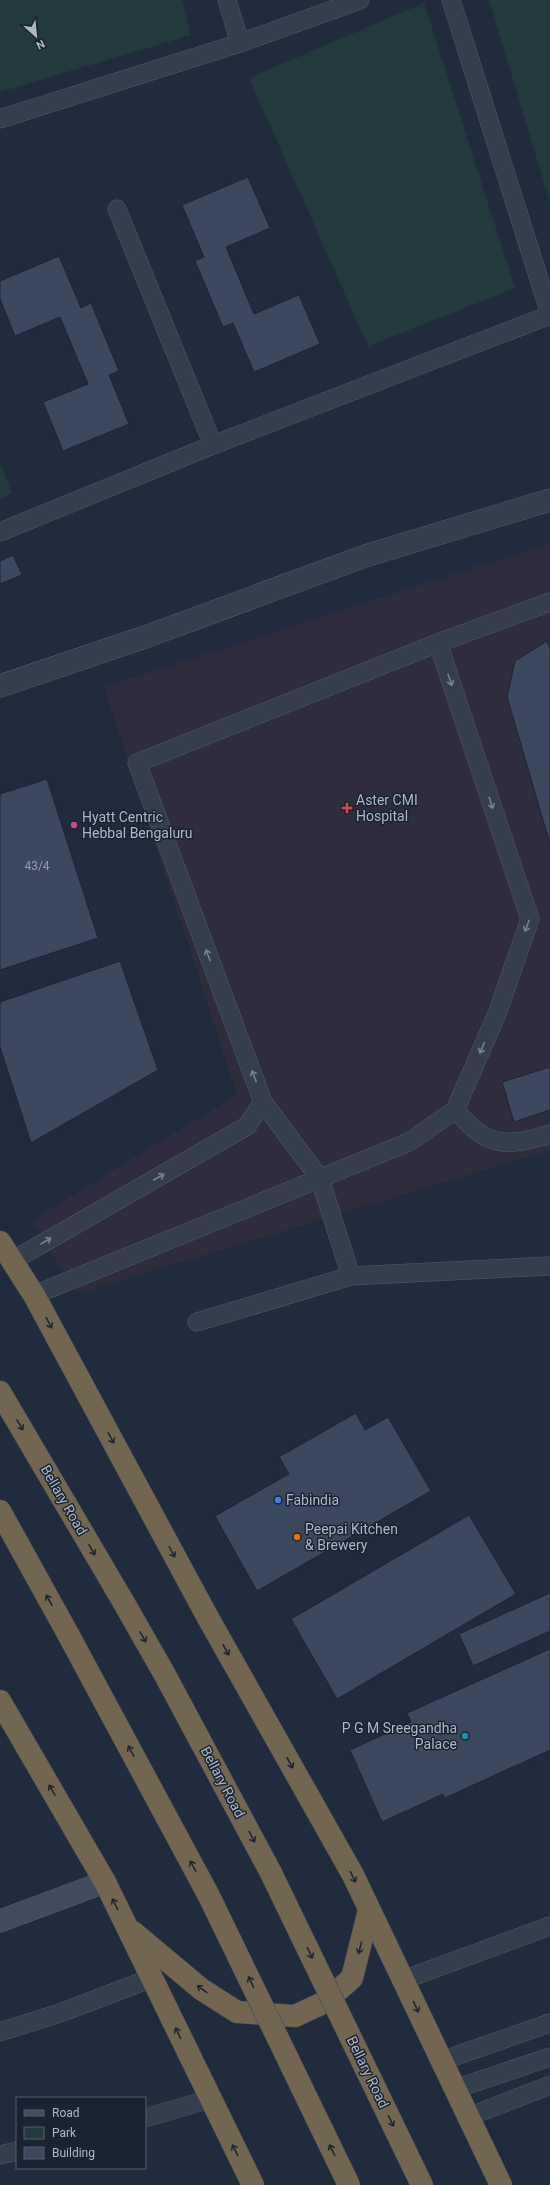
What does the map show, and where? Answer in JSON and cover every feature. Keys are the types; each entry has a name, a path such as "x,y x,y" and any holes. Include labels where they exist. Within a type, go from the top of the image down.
{"highway":[{"path":"0,1242 34,1294 207,1616 353,1875 501,2185"},
{"name":"Bellary Road","path":"0,1392 165,1675 272,1873 422,2185"},
{"path":"0,1511 209,1896 348,2185"},
{"path":"0,1701 105,1882 253,2185"},
{"path":"126,1926 201,1989 237,2012 295,2016 324,2002 352,1978 369,1910"}],"street":[{"path":"0,686 145,637 365,556 550,500"},
{"path":"0,1921 105,1882"}],"lane":[{"path":"227,0 240,43"},
{"path":"0,119 240,43 360,0"},
{"path":"0,532 212,445 550,315 451,0"},
{"path":"118,209 212,445"},
{"path":"351,1276 320,1178 263,1102 137,763 438,643 550,602"},
{"path":"34,1294 409,1142 455,1110 496,1014 530,919 438,643"},
{"path":"12,1260 247,1126 263,1102"},
{"path":"455,1110 472,1129 492,1141 521,1142 550,1134"},
{"path":"197,1322 351,1276 550,1266"},
{"path":"403,1980 550,1926"},
{"path":"0,2032 60,2013 152,1978"},
{"path":"441,2061 550,2022"},
{"path":"455,2089 550,2057"},
{"path":"468,2117 550,2085"},
{"path":"146,2118 210,2099"},
{"path":"0,2155 16,2151"}],"shaded area":[{"name":"Aster CMI Hospital","path":"550,543 550,1150 76,1294 32,1220 237,1095 104,687"}],"green space":[{"path":"0,0 182,0 191,35 0,92"},
{"path":"489,0 550,0 550,202"},
{"path":"424,3 515,288 368,346 249,78"},
{"path":"0,464 12,493 0,499"}],"building":[{"path":"248,177 270,228 226,247 254,314 299,295 320,344 254,372 233,323 223,327 195,261 204,257 182,205"},
{"path":"59,256 81,308 91,303 119,371 109,375 129,424 63,451 43,402 88,384 60,317 15,336 0,299 0,281"},
{"path":"13,555 22,575 0,584 0,561"},
{"path":"547,641 550,649 550,844 507,697 515,661"},
{"path":"47,779 98,938 0,970 0,794"},
{"path":"120,961 158,1070 31,1143 0,1047 0,1002"},
{"path":"550,1067 550,1110 514,1122 502,1082"},
{"path":"356,1413 365,1430 388,1417 431,1491 257,1591 215,1516 289,1474 279,1457"},
{"path":"469,1515 516,1594 337,1699 291,1619"},
{"path":"550,1593 550,1631 473,1666 459,1634"},
{"name":"P G M Sreegandha Palace","path":"550,1649 550,1750 445,1798 443,1794 382,1822 350,1750 411,1722 407,1713"}],"place":[{"name":"Aster CMI Hospital","path":"347,808"},
{"name":"Hyatt Centric Hebbal Bengaluru","path":"74,825"},
{"name":"Fabindia","path":"278,1500"},
{"name":"Peepai Kitchen & Brewery","path":"297,1537"},
{"name":"P G M Sreegandha Palace","path":"465,1736"}]}
